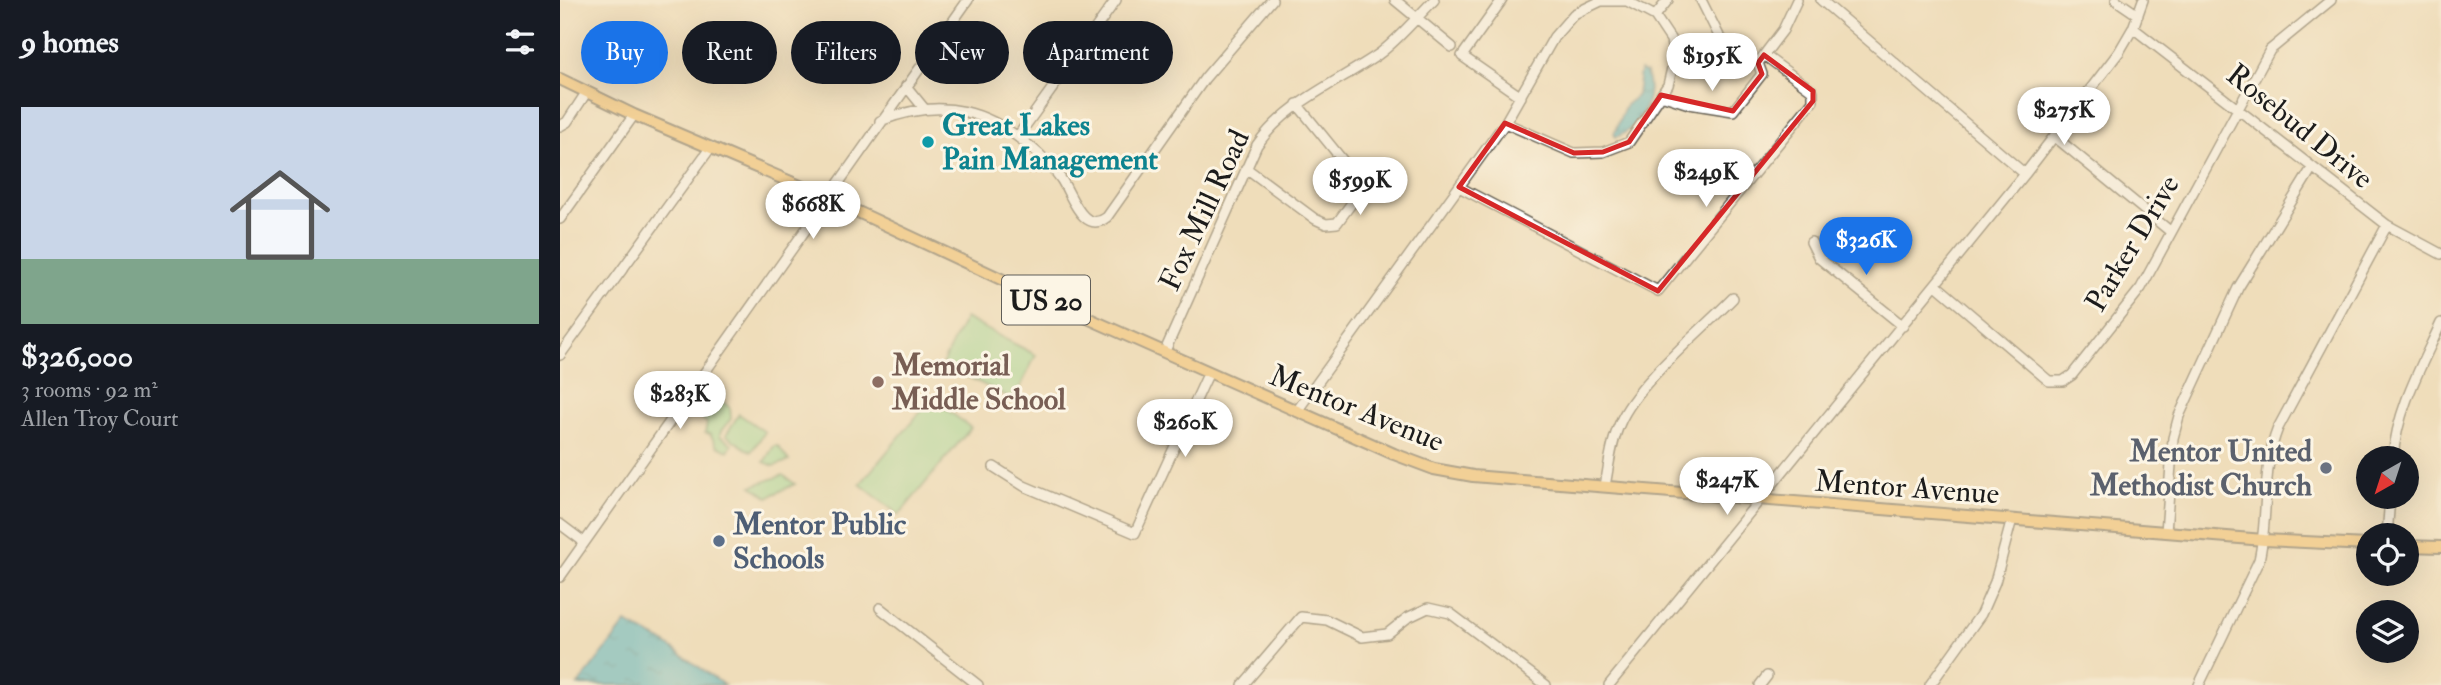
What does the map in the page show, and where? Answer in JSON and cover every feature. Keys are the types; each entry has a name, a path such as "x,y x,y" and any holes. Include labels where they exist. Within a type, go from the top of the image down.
{"main road":[{"name":"Mentor Avenue","path":"560,79 634,115 826,197 1031,293 1433,469 1473,476 1760,500 2263,540 2356,544"},
{"path":"2419,546 2441,547"}],"street":[{"path":"560,577 826,197 968,0"},
{"path":"1018,136 1116,0"},
{"path":"880,121 923,107 969,112 1018,136 1053,169 1085,218 1099,222 1107,217 1205,78 1272,0"},
{"path":"1395,0 1452,47"},
{"name":"Fox Mill Road","path":"1165,351 1246,168 1266,132 1297,104 1382,51 1434,0"},
{"path":"1502,0 1462,55 1521,97"},
{"path":"1655,16 1668,0"},
{"path":"1459,187 1658,291 1813,101 1813,91 1720,38 1701,0"},
{"path":"1661,95 1689,104 1733,111 1762,74 1761,59 1783,30 1797,0"},
{"path":"1821,0 2025,174"},
{"path":"2116,0 2138,15"},
{"path":"1609,685 2025,174 2119,52 2133,28 2143,0"},
{"name":"Parker Drive","path":"1936,285 2049,381 2063,381 2072,375 2130,304 2270,50 2331,0"},
{"path":"1297,411 1505,123 1554,37 1574,14 1601,1 1627,1 1655,16 1671,40 1674,60 1668,85 1629,142 1603,152 1574,153 1505,123"},
{"name":"Rosebud Drive","path":"2133,28 2237,106 2387,225 2441,254"},
{"path":"906,86 923,107"},
{"path":"560,126 567,122 586,93"},
{"path":"1246,168 1315,219 1326,224 1337,223 1357,196 1360,183 1297,104"},
{"path":"560,219 634,115"},
{"path":"2054,136 2172,232"},
{"path":"560,355 711,147"},
{"path":"2166,532 2173,438 2179,416 2238,288 2312,168"},
{"path":"2199,685 2259,560 2273,442 2387,225"},
{"path":"1811,243 1819,258 1903,326"},
{"path":"1605,486 1614,438 1625,412 1733,298"},
{"path":"2394,446 2402,408 2441,323"},
{"path":"994,467 1024,485 1135,533 1209,372"},
{"path":"1930,685 1981,614 1996,582 2012,519"},
{"path":"560,524 584,542"},
{"path":"880,608 978,685"},
{"path":"1243,685 1301,617 1327,620 1362,637 1387,634 1407,618 1428,608 1450,613 1546,685"},
{"path":"1760,685 1767,676"}],"highlighted area":[{"path":"1764,55 1813,91 1813,101 1658,291 1459,187 1505,123 1574,153 1603,152 1629,142 1661,95 1733,111 1762,74 1758,63"}],"green space":[{"path":"965,318 1036,355 1014,400 942,364"},
{"path":"932,398 971,428 899,515 860,484"},
{"path":"722,401 730,408 731,419 720,436 732,444 728,451 717,446 710,434 705,433 707,423 702,419 714,402 717,404"},
{"path":"739,414 765,432 751,452 726,435"},
{"path":"774,446 778,446 789,461 774,466 764,462"},
{"path":"783,475 795,484 768,497 752,486"}],"water":[{"path":"1640,71 1646,73 1647,101 1632,127 1616,137 1614,134 1625,106 1637,95"},
{"path":"626,623 662,641 724,685 578,685"}],"place":[{"name":"Great Lakes Pain Management","path":"928,142"},
{"name":"Memorial Middle School","path":"878,382"},
{"name":"Mentor United Methodist Church","path":"2326,468"},
{"name":"Mentor Public Schools","path":"719,541"}]}
